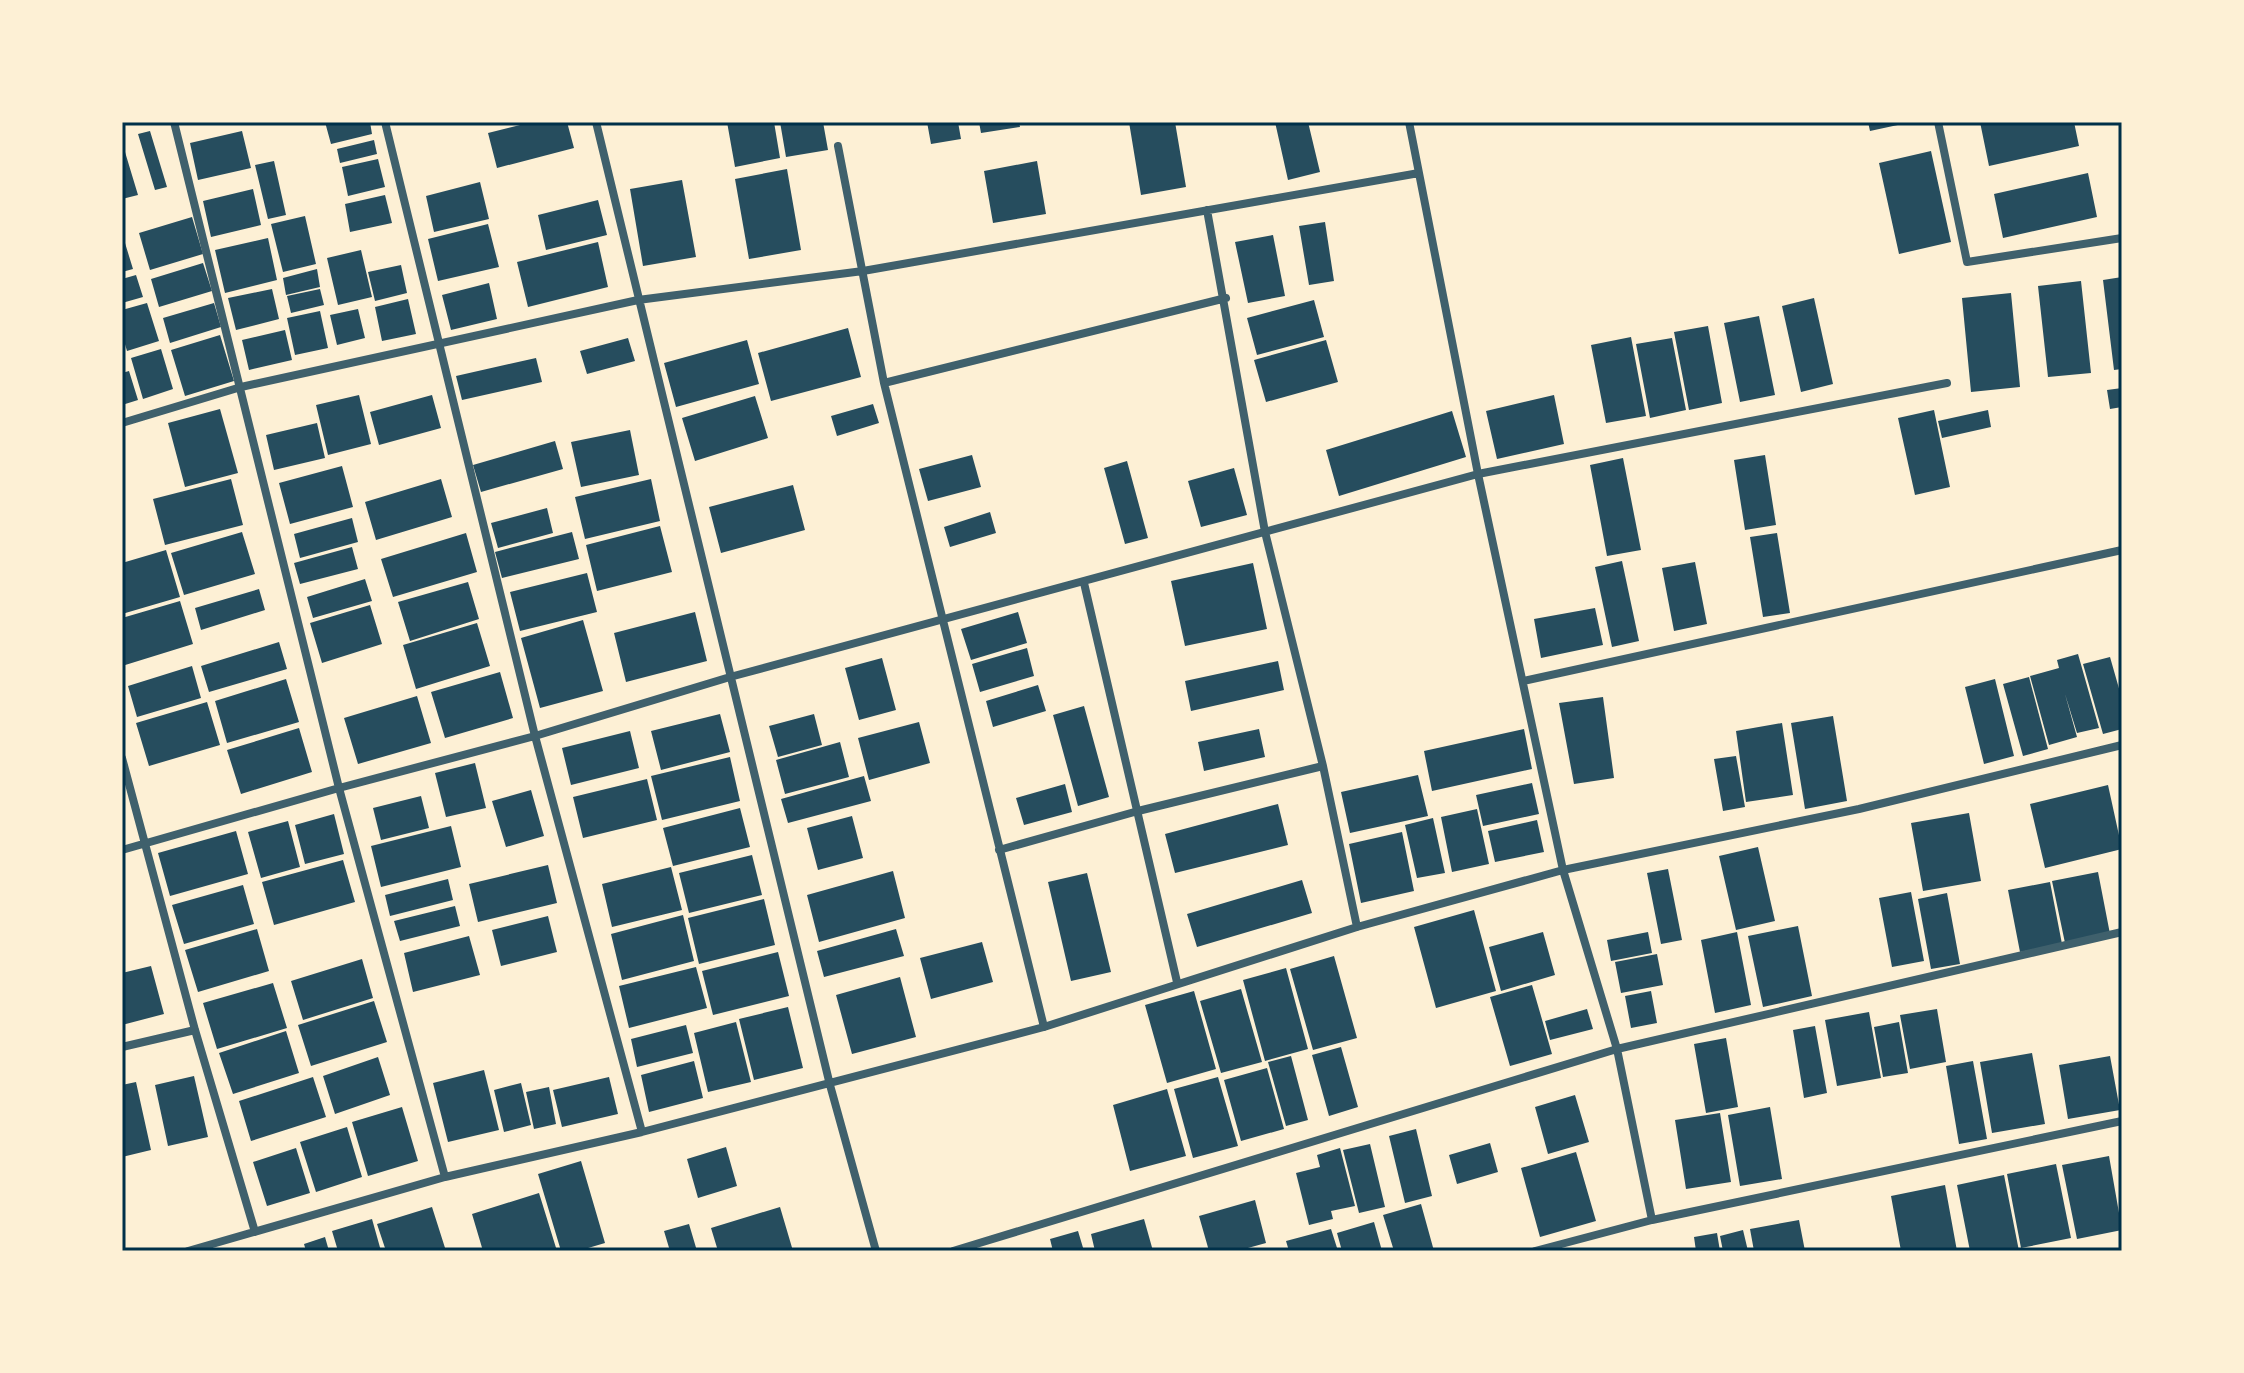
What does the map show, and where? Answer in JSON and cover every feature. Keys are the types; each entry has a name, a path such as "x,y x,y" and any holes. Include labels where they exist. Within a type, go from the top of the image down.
{"street":[{"path":"174,122 339,788 445,1177"},
{"path":"385,122 535,736 642,1132"},
{"path":"596,122 830,1085 876,1251"},
{"path":"1409,122 1478,474 1563,870 1617,1049 1652,1220"},
{"path":"1938,122 1967,262 2122,238"},
{"path":"838,146 884,383 1044,1027"},
{"path":"122,423 241,387 638,300 863,271 1419,173"},
{"path":"1207,210 1226,298 1265,532 1323,766 1357,927"},
{"path":"884,383 1226,298"},
{"path":"122,850 535,736 730,677 1478,474 1947,383"},
{"path":"1523,681 2122,550"},
{"path":"1084,583 1177,982"},
{"path":"188,1251 445,1177 830,1085 1044,1027 1357,927 1563,870 1859,809 2122,745"},
{"path":"122,758 195,1030 255,1232"},
{"path":"999,850 1138,811 1323,766"},
{"path":"953,1251 1617,1049 2122,932"},
{"path":"122,1047 195,1030"},
{"path":"1535,1251 1652,1220 2122,1121"}],"building":[{"path":"325,122 370,122 372,134 331,144"},
{"path":"532,122 567,122 574,148 497,168 488,133"},
{"path":"727,122 774,122 780,158 735,167"},
{"path":"780,122 823,122 828,150 786,157"},
{"path":"927,122 958,122 961,139 931,144"},
{"path":"979,122 1019,122 1020,127 981,133"},
{"path":"1129,122 1175,122 1186,187 1141,195"},
{"path":"1275,122 1308,122 1320,172 1288,180"},
{"path":"1868,122 1907,122 1907,123 1870,131"},
{"path":"1980,122 2074,122 2079,146 1989,166"},
{"path":"150,131 167,187 155,190 138,134"},
{"path":"242,131 251,168 198,180 190,143"},
{"path":"374,140 377,154 340,163 337,149"},
{"path":"122,142 138,195 122,199"},
{"path":"1931,151 1951,242 1899,254 1879,163"},
{"path":"378,159 385,187 348,196 342,167"},
{"path":"274,161 286,215 268,219 255,165"},
{"path":"1037,161 1046,214 993,223 984,171"},
{"path":"787,169 801,250 749,259 735,179"},
{"path":"2088,173 2097,217 2003,238 1994,194"},
{"path":"682,180 696,257 643,266 630,189"},
{"path":"480,182 489,219 434,232 426,196"},
{"path":"253,189 261,225 211,237 203,201"},
{"path":"385,195 392,223 350,232 345,204"},
{"path":"598,200 607,235 546,250 538,215"},
{"path":"305,216 316,264 283,272 271,224"},
{"path":"192,217 203,254 150,270 139,233"},
{"path":"1325,222 1334,281 1309,285 1299,226"},
{"path":"488,224 499,267 438,281 428,239"},
{"path":"1273,235 1285,296 1248,303 1235,242"},
{"path":"268,238 277,280 225,293 215,250"},
{"path":"598,242 608,287 528,307 517,262"},
{"path":"125,243 133,269 122,272 122,244"},
{"path":"361,250 372,297 338,305 327,258"},
{"path":"203,263 212,291 159,307 151,279"},
{"path":"401,265 407,293 375,301 368,272"},
{"path":"317,269 320,287 286,295 283,278"},
{"path":"136,275 143,297 122,303 122,279"},
{"path":"2122,277 2122,369 2114,370 2103,280"},
{"path":"2081,281 2091,373 2048,377 2038,286"},
{"path":"489,283 497,319 451,330 442,295"},
{"path":"272,289 279,319 236,330 228,298"},
{"path":"320,289 324,305 291,313 287,296"},
{"path":"2011,293 2020,387 1971,392 1962,298"},
{"path":"1814,298 1833,384 1801,392 1782,306"},
{"path":"408,299 416,334 382,341 375,307"},
{"path":"1314,300 1324,337 1257,355 1247,318"},
{"path":"147,303 159,341 127,351 122,334 122,310"},
{"path":"214,303 221,327 170,343 163,318"},
{"path":"358,309 365,338 337,345 330,315"},
{"path":"320,311 328,348 295,355 287,318"},
{"path":"1759,316 1775,395 1740,402 1724,323"},
{"path":"1708,326 1722,403 1689,410 1674,332"},
{"path":"848,328 861,377 771,401 758,353"},
{"path":"285,330 292,360 249,370 242,340"},
{"path":"220,335 234,381 185,396 171,350"},
{"path":"1631,337 1646,416 1606,423 1591,345"},
{"path":"628,338 635,361 587,374 580,351"},
{"path":"1672,338 1686,410 1650,418 1636,344"},
{"path":"747,340 759,384 676,407 664,363"},
{"path":"1326,340 1338,382 1266,402 1254,360"},
{"path":"161,349 173,389 143,399 131,358"},
{"path":"536,358 542,382 462,400 456,376"},
{"path":"129,371 138,400 122,405 122,373"},
{"path":"2122,388 2122,407 2110,409 2107,390"},
{"path":"359,395 371,444 328,455 316,405"},
{"path":"432,395 441,428 379,445 370,412"},
{"path":"1554,395 1564,444 1497,459 1486,411"},
{"path":"755,396 768,438 695,461 682,418"},
{"path":"873,404 879,423 837,436 831,416"},
{"path":"220,409 238,473 185,487 168,423"},
{"path":"1934,410 1950,487 1915,495 1898,418"},
{"path":"1988,410 1991,427 1942,438 1938,421"},
{"path":"1452,411 1466,457 1339,496 1326,450"},
{"path":"317,423 325,458 274,470 266,435"},
{"path":"630,430 639,475 581,487 571,442"},
{"path":"555,441 563,469 481,492 473,465"},
{"path":"972,455 981,487 928,501 919,469"},
{"path":"1765,455 1776,525 1745,530 1734,460"},
{"path":"1623,458 1641,550 1607,556 1590,465"},
{"path":"1127,461 1148,538 1125,544 1104,468"},
{"path":"342,466 353,507 290,524 279,483"},
{"path":"1234,468 1247,515 1201,527 1188,481"},
{"path":"231,479 243,525 165,545 153,499"},
{"path":"441,479 452,517 376,540 365,502"},
{"path":"651,479 660,521 585,539 575,497"},
{"path":"793,485 805,530 721,553 709,507"},
{"path":"547,508 553,533 498,548 491,523"},
{"path":"990,512 996,533 950,547 944,527"},
{"path":"352,518 358,542 300,558 294,534"},
{"path":"660,526 672,572 597,591 586,545"},
{"path":"242,532 255,574 184,595 171,553"},
{"path":"572,532 579,559 502,578 495,552"},
{"path":"466,533 477,572 393,597 381,559"},
{"path":"1777,533 1790,613 1763,617 1750,537"},
{"path":"352,547 358,569 300,584 294,563"},
{"path":"166,550 180,597 122,614 122,563"},
{"path":"1622,561 1639,641 1612,647 1595,567"},
{"path":"1695,562 1707,624 1674,631 1662,568"},
{"path":"1253,563 1267,629 1185,646 1171,581"},
{"path":"587,573 597,612 520,631 510,592"},
{"path":"365,579 372,601 313,618 307,597"},
{"path":"468,582 479,619 410,641 398,602"},
{"path":"259,589 265,610 201,630 195,608"},
{"path":"180,601 193,644 122,666 122,618"},
{"path":"370,605 382,644 322,663 310,623"},
{"path":"1595,608 1603,645 1541,658 1534,619"},
{"path":"695,612 707,661 626,682 614,633"},
{"path":"1018,612 1027,643 971,660 961,629"},
{"path":"583,620 603,691 540,708 521,638"},
{"path":"477,623 490,666 416,689 403,645"},
{"path":"279,642 287,669 209,692 201,666"},
{"path":"1027,648 1034,676 980,692 972,664"},
{"path":"2078,654 2099,728 2077,733 2065,694 2077,737 2049,745 2030,676 2059,668 2057,660"},
{"path":"2110,657 2122,699 2122,729 2103,734 2083,664"},
{"path":"882,658 896,710 859,720 845,668"},
{"path":"1278,661 1284,690 1191,711 1185,681"},
{"path":"192,666 201,698 137,717 128,686"},
{"path":"500,672 513,718 445,738 431,692"},
{"path":"2029,677 2048,749 2023,756 2003,684"},
{"path":"286,679 299,722 227,743 215,701"},
{"path":"1995,679 2014,756 1984,764 1965,687"},
{"path":"1038,685 1046,711 993,727 986,701"},
{"path":"417,696 431,743 358,764 344,718"},
{"path":"1603,697 1614,778 1574,784 1559,703"},
{"path":"207,702 220,745 149,766 136,723"},
{"path":"1084,706 1109,797 1078,806 1053,715"},
{"path":"720,714 730,752 661,770 651,731"},
{"path":"814,714 822,745 778,757 769,726"},
{"path":"1833,716 1847,801 1805,809 1791,723"},
{"path":"919,722 930,763 869,780 858,738"},
{"path":"1782,723 1793,795 1746,802 1736,731"},
{"path":"299,728 312,772 241,794 227,750"},
{"path":"1259,729 1265,757 1204,771 1198,742"},
{"path":"1524,729 1532,769 1432,791 1424,751"},
{"path":"630,731 639,768 571,785 562,748"},
{"path":"840,742 849,777 785,794 776,760"},
{"path":"1736,756 1745,807 1723,811 1714,759"},
{"path":"730,757 740,801 662,820 651,776"},
{"path":"475,763 486,808 446,817 435,773"},
{"path":"1418,775 1428,816 1350,833 1341,792"},
{"path":"864,776 871,801 788,823 781,799"},
{"path":"647,779 657,820 583,838 573,797"},
{"path":"1532,783 1539,814 1483,826 1476,795"},
{"path":"1065,784 1072,812 1024,825 1016,798"},
{"path":"2108,785 2122,849 2045,868 2030,804"},
{"path":"531,790 544,836 506,847 492,801"},
{"path":"421,796 429,828 381,840 373,808"},
{"path":"1278,804 1288,845 1175,873 1165,834"},
{"path":"740,808 750,847 673,866 663,828"},
{"path":"1477,809 1489,864 1452,872 1441,817"},
{"path":"1969,813 1981,881 1923,891 1911,823"},
{"path":"334,814 344,854 305,864 295,825"},
{"path":"852,816 863,858 818,870 807,828"},
{"path":"1433,818 1445,873 1417,878 1405,825"},
{"path":"1537,820 1544,852 1495,862 1488,831"},
{"path":"288,821 300,867 261,878 248,832"},
{"path":"451,826 461,867 381,887 371,846"},
{"path":"236,831 248,874 170,896 158,853"},
{"path":"1402,832 1414,891 1361,903 1349,844"},
{"path":"1758,847 1775,921 1736,930 1719,856"},
{"path":"752,855 762,895 689,913 679,873"},
{"path":"343,860 355,902 274,925 262,882"},
{"path":"548,865 557,903 478,922 469,884"},
{"path":"671,867 682,910 612,927 602,884"},
{"path":"1668,869 1682,940 1661,944 1647,873"},
{"path":"893,871 905,918 819,942 807,895"},
{"path":"2098,872 2110,934 2065,943 2052,881"},
{"path":"1087,873 1111,972 1071,981 1048,882"},
{"path":"448,879 453,900 390,916 385,895"},
{"path":"1302,880 1312,913 1197,947 1187,914"},
{"path":"2050,882 2062,944 2020,952 2008,890"},
{"path":"243,885 254,924 184,944 172,905"},
{"path":"1911,892 1924,961 1892,967 1879,898"},
{"path":"1947,893 1960,964 1931,969 1918,899"},
{"path":"764,899 775,945 699,964 688,918"},
{"path":"455,906 460,926 400,941 394,921"},
{"path":"1474,910 1496,991 1436,1008 1414,927"},
{"path":"683,915 694,961 622,980 611,934"},
{"path":"548,916 557,952 501,966 492,930"},
{"path":"1798,926 1812,996 1763,1007 1748,936"},
{"path":"257,929 269,971 198,992 185,950"},
{"path":"896,929 904,956 824,977 817,951"},
{"path":"1543,932 1555,975 1501,991 1489,947"},
{"path":"1648,932 1652,953 1611,961 1607,940"},
{"path":"1737,932 1751,1005 1715,1013 1701,940"},
{"path":"469,936 480,975 413,992 404,953"},
{"path":"982,942 993,982 931,999 920,958"},
{"path":"778,952 789,996 713,1015 702,971"},
{"path":"1657,954 1663,985 1621,993 1615,962"},
{"path":"1334,956 1357,1038 1313,1050 1290,969"},
{"path":"362,959 373,998 303,1020 291,981"},
{"path":"151,966 164,1014 122,1025 122,973"},
{"path":"696,967 707,1008 629,1028 619,986"},
{"path":"1286,968 1308,1049 1265,1061 1243,980"},
{"path":"900,977 916,1037 852,1054 836,995"},
{"path":"273,983 287,1028 217,1049 203,1003"},
{"path":"1532,985 1552,1054 1510,1066 1490,997"},
{"path":"1241,989 1262,1062 1221,1073 1200,1001"},
{"path":"1194,991 1216,1069 1167,1083 1145,1005"},
{"path":"1651,991 1657,1023 1631,1028 1625,996"},
{"path":"374,1001 387,1042 311,1066 298,1025"},
{"path":"788,1007 803,1068 754,1080 739,1019"},
{"path":"1587,1009 1593,1029 1550,1040 1545,1021"},
{"path":"1937,1009 1946,1062 1910,1069 1900,1015"},
{"path":"1869,1012 1881,1078 1837,1086 1825,1020"},
{"path":"736,1022 751,1082 708,1092 694,1033"},
{"path":"1899,1022 1908,1073 1883,1077 1874,1027"},
{"path":"686,1025 693,1053 637,1067 631,1039"},
{"path":"1815,1026 1827,1093 1804,1098 1793,1030"},
{"path":"286,1031 299,1073 233,1094 219,1053"},
{"path":"1726,1038 1738,1107 1706,1113 1694,1044"},
{"path":"1341,1047 1358,1107 1329,1116 1312,1055"},
{"path":"2032,1053 2045,1124 1992,1133 1980,1062"},
{"path":"1291,1056 1308,1120 1286,1126 1268,1062"},
{"path":"2110,1056 2120,1110 2068,1119 2059,1065"},
{"path":"378,1057 390,1095 335,1114 323,1076"},
{"path":"694,1061 703,1098 649,1112 641,1075"},
{"path":"1973,1061 1987,1139 1959,1144 1946,1066"},
{"path":"1267,1068 1284,1129 1241,1141 1224,1080"},
{"path":"484,1070 499,1130 448,1142 433,1083"},
{"path":"194,1076 208,1137 168,1146 155,1085"},
{"path":"313,1077 326,1117 251,1141 239,1101"},
{"path":"609,1077 618,1114 562,1127 553,1090"},
{"path":"1218,1077 1238,1146 1193,1158 1174,1089"},
{"path":"136,1082 151,1150 122,1157 122,1085"},
{"path":"521,1083 531,1125 504,1132 494,1090"},
{"path":"549,1087 556,1124 534,1129 526,1092"},
{"path":"1167,1089 1186,1156 1130,1171 1113,1105"},
{"path":"1575,1095 1589,1142 1548,1154 1535,1107"},
{"path":"402,1107 418,1161 368,1176 352,1122"},
{"path":"1770,1107 1782,1179 1740,1186 1728,1115"},
{"path":"1720,1113 1731,1182 1686,1189 1675,1120"},
{"path":"347,1127 362,1177 316,1192 300,1142"},
{"path":"1416,1129 1432,1196 1405,1203 1389,1136"},
{"path":"1490,1143 1498,1172 1457,1184 1449,1155"},
{"path":"1370,1144 1385,1207 1359,1213 1343,1150"},
{"path":"726,1147 737,1186 698,1198 687,1159"},
{"path":"296,1148 310,1193 267,1206 253,1162"},
{"path":"1340,1148 1355,1206 1331,1211 1333,1219 1309,1225 1296,1173 1320,1167 1317,1155"},
{"path":"1576,1152 1596,1221 1540,1237 1521,1168"},
{"path":"2109,1156 2122,1230 2077,1239 2062,1165"},
{"path":"581,1161 605,1243 578,1251 561,1251 538,1174"},
{"path":"2056,1164 2071,1238 2021,1248 2007,1174"},
{"path":"2004,1175 2019,1251 1970,1251 1957,1185"},
{"path":"1945,1185 1957,1251 1901,1251 1891,1196"},
{"path":"539,1193 557,1251 483,1251 472,1214"},
{"path":"1255,1200 1266,1243 1237,1251 1209,1251 1199,1216"},
{"path":"1421,1204 1434,1251 1394,1251 1383,1215"},
{"path":"432,1207 446,1251 386,1251 377,1224"},
{"path":"780,1207 793,1251 718,1251 711,1228"},
{"path":"372,1219 381,1251 338,1251 332,1231"},
{"path":"1144,1219 1153,1251 1095,1251 1091,1234"},
{"path":"1799,1220 1805,1251 1754,1251 1750,1229"},
{"path":"1374,1222 1382,1251 1342,1251 1337,1233"},
{"path":"689,1224 697,1251 670,1251 664,1231"},
{"path":"1331,1229 1338,1251 1289,1251 1286,1241"},
{"path":"1743,1230 1748,1251 1723,1251 1720,1236"},
{"path":"1078,1231 1084,1251 1053,1251 1050,1239"},
{"path":"1717,1233 1720,1251 1696,1251 1694,1237"},
{"path":"325,1237 329,1251 306,1251 304,1244"}]}
